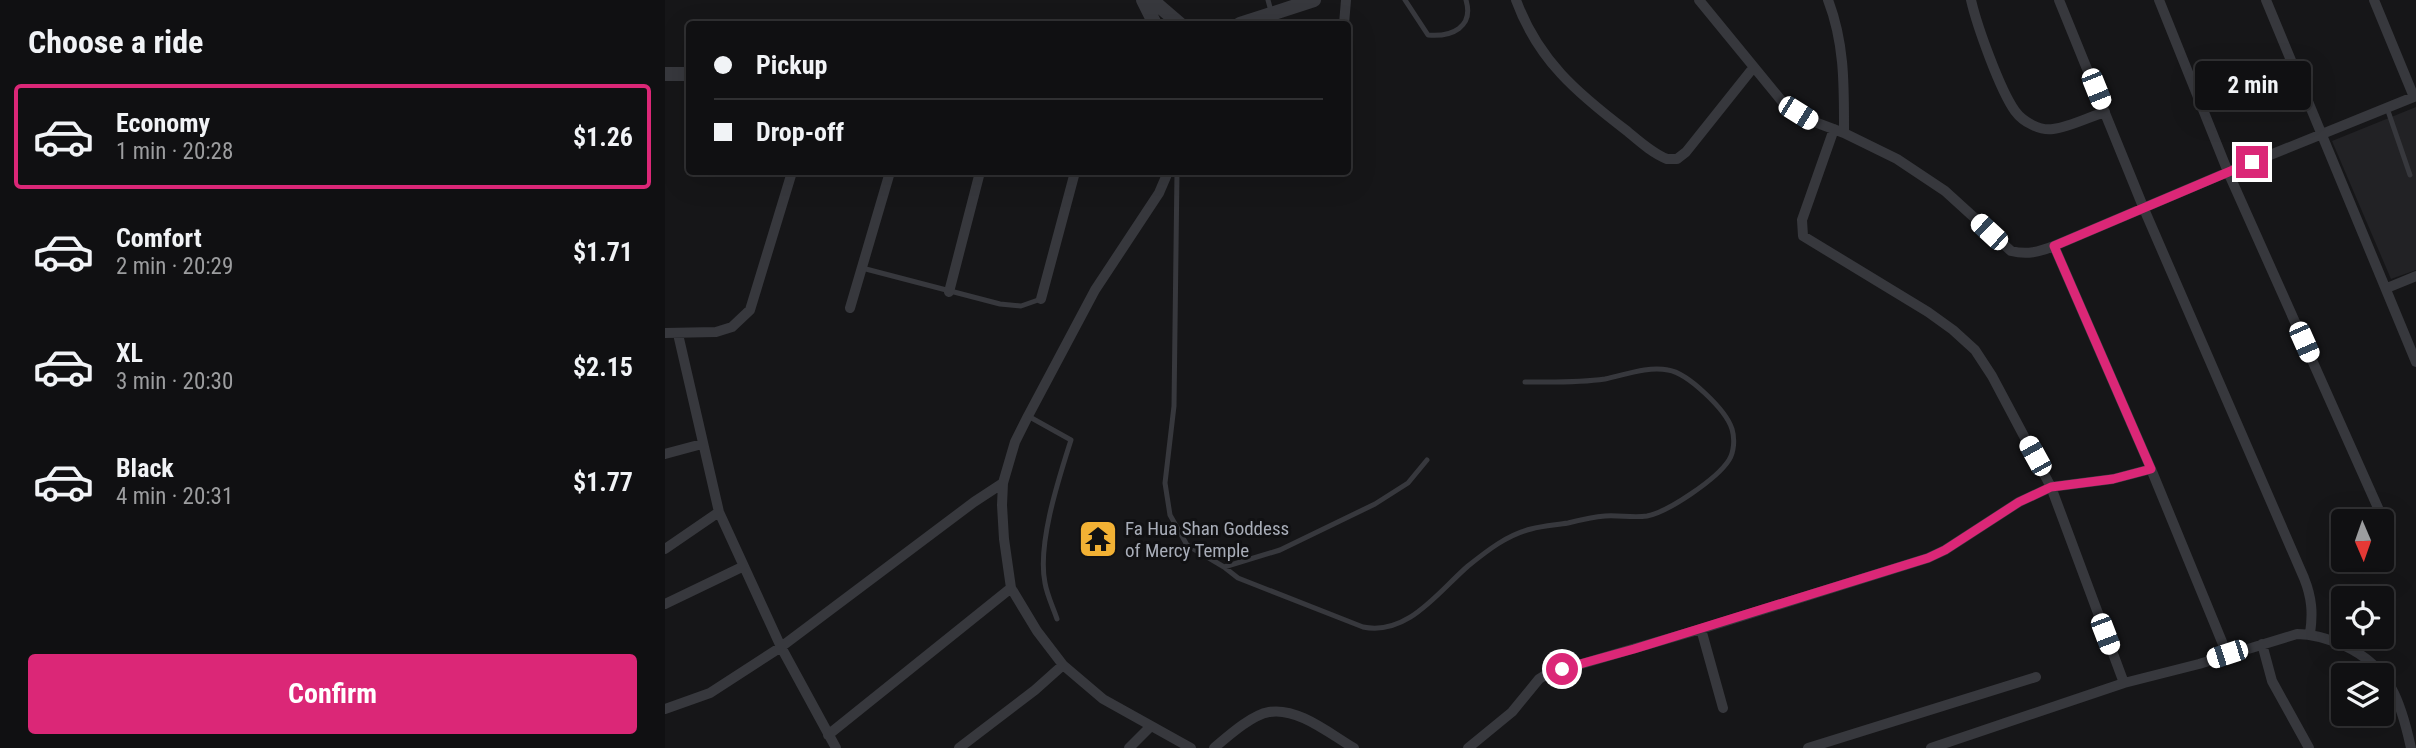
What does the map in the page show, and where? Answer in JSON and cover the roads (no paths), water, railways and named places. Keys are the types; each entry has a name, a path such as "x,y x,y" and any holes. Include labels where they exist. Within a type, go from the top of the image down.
{"street":[{"path":"1143,0 1154,21"},
{"path":"1152,0 1176,21"},
{"path":"1245,21 1270,7 1314,0"},
{"path":"1344,21 1346,0"},
{"path":"1515,0 1538,48 1563,78 1608,117 1667,159 1677,159 1686,152 1753,68"},
{"path":"1699,0 1785,104 1812,121 1897,159 1945,191 2011,251 2021,253 2037,252 2054,246 2415,97 2374,0"},
{"path":"1828,0 1841,41 1844,64 1839,131 1802,219 1803,236 1928,312 1975,350 1992,376 2051,487 2124,682"},
{"path":"1971,0 1990,56 2011,104 2022,118 2042,128 2053,130 2105,112"},
{"path":"2059,0 2144,209 2304,578 2311,596 2313,613 2310,634"},
{"path":"2159,0 2228,172 2378,509"},
{"path":"2266,0 2413,344 2416,362"},
{"path":"665,74 686,74"},
{"path":"665,333 716,332 732,327 750,310 791,175"},
{"path":"850,308 889,175"},
{"path":"949,292 979,175"},
{"path":"1041,299 1074,175"},
{"path":"1167,175 1159,192 1095,289 1014,442 1003,482 1004,539 1011,588 1037,631 1063,665 1103,699 1191,748"},
{"path":"2054,246 2151,469 2227,654"},
{"path":"2387,288 2416,276"},
{"path":"678,334 719,512 742,567 781,646 836,748"},
{"path":"665,454 702,444"},
{"path":"1468,748 1512,712 1539,679 1547,674 1928,558 2019,502 2051,487 2113,479 2151,469"},
{"path":"665,709 710,693 781,646 1003,482"},
{"path":"665,549 719,512"},
{"path":"665,604 742,567"},
{"path":"828,735 1011,588"},
{"path":"1701,629 1723,708"},
{"path":"1931,748 2124,682 2199,664 2297,634 2310,634 2335,641 2362,654 2378,668 2397,696 2411,748"},
{"path":"2262,644 2272,681 2309,748"},
{"path":"959,748 1063,665"},
{"path":"1808,748 2036,677"},
{"path":"1213,748 1268,712 1286,713 1304,720 1354,748"},
{"path":"1129,748 1150,727"}],"lane":[{"path":"1405,0 1421,27 1428,35 1436,36 1462,27 1468,21 1466,0"},
{"path":"2387,108 2410,175"},
{"path":"1177,175 1174,406 1165,483 1170,515 1187,545 1238,578 1363,627 1372,629 1401,624 1440,594 1467,567 1507,537 1534,528 1591,518 1661,513 1718,472 1732,454 1733,430 1726,418 1712,401 1681,375 1668,370 1651,370 1573,382 1525,382"},
{"path":"862,268 1000,304 1021,306 1041,299"},
{"path":"1028,416 1071,440 1057,484 1045,538 1044,582 1057,619"},
{"path":"1224,567 1280,550 1375,504 1408,483 1427,460"}],"place":[{"name":"Fa Hua Shan Goddess of Mercy Temple","path":"1098,539"}]}
